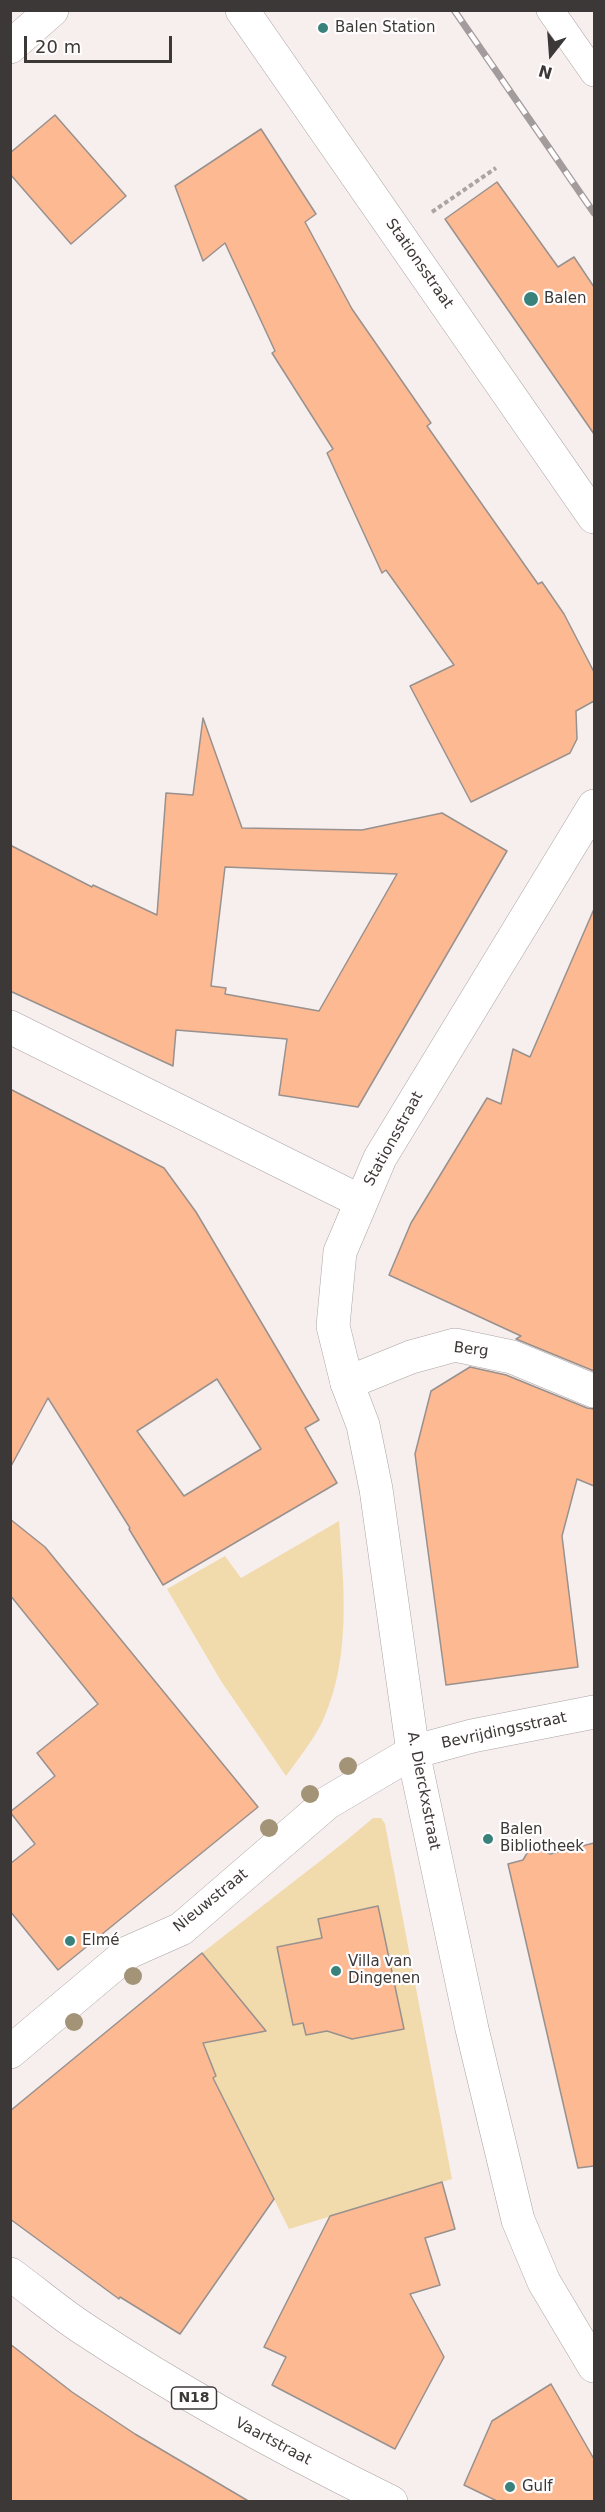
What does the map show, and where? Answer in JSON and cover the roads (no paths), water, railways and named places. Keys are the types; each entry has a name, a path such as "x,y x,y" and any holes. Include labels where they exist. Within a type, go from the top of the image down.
{"street":[{"path":"10,47 52,10"},
{"name":"Stationsstraat","path":"242,10 594,517"},
{"name":"Stationsstraat","path":"10,1027 360,1201 380,1158 594,806"},
{"name":"A. Dierckxstraat","path":"360,1201 340,1252 333,1326 347,1383 363,1425 376,1489 413,1752 472,2029 518,2220 544,2282 594,2366"},
{"name":"Berg","path":"347,1383 411,1357 454,1345 512,1357 594,1391"},
{"name":"Bevrijdingsstraat","path":"413,1752 472,1736 594,1712"},
{"name":"Nieuwstraat","path":"10,2052 129,1952 181,1929 327,1803 413,1752"},
{"name":"Vaartstraat","path":"10,2274 82,2328 193,2397 285,2450 391,2502"}],"lane":[{"path":"550,10 594,73"}],"railway":[{"path":"454,10 594,213"}],"place":[{"name":"Balen Station","path":"323,28"},
{"name":"Balen","path":"531,299"},
{"name":"Balen Bibliotheek","path":"488,1839"},
{"name":"Elmé","path":"70,1941"},
{"name":"Villa van Dingenen","path":"336,1971"},
{"name":"Gulf","path":"510,2487"}]}
